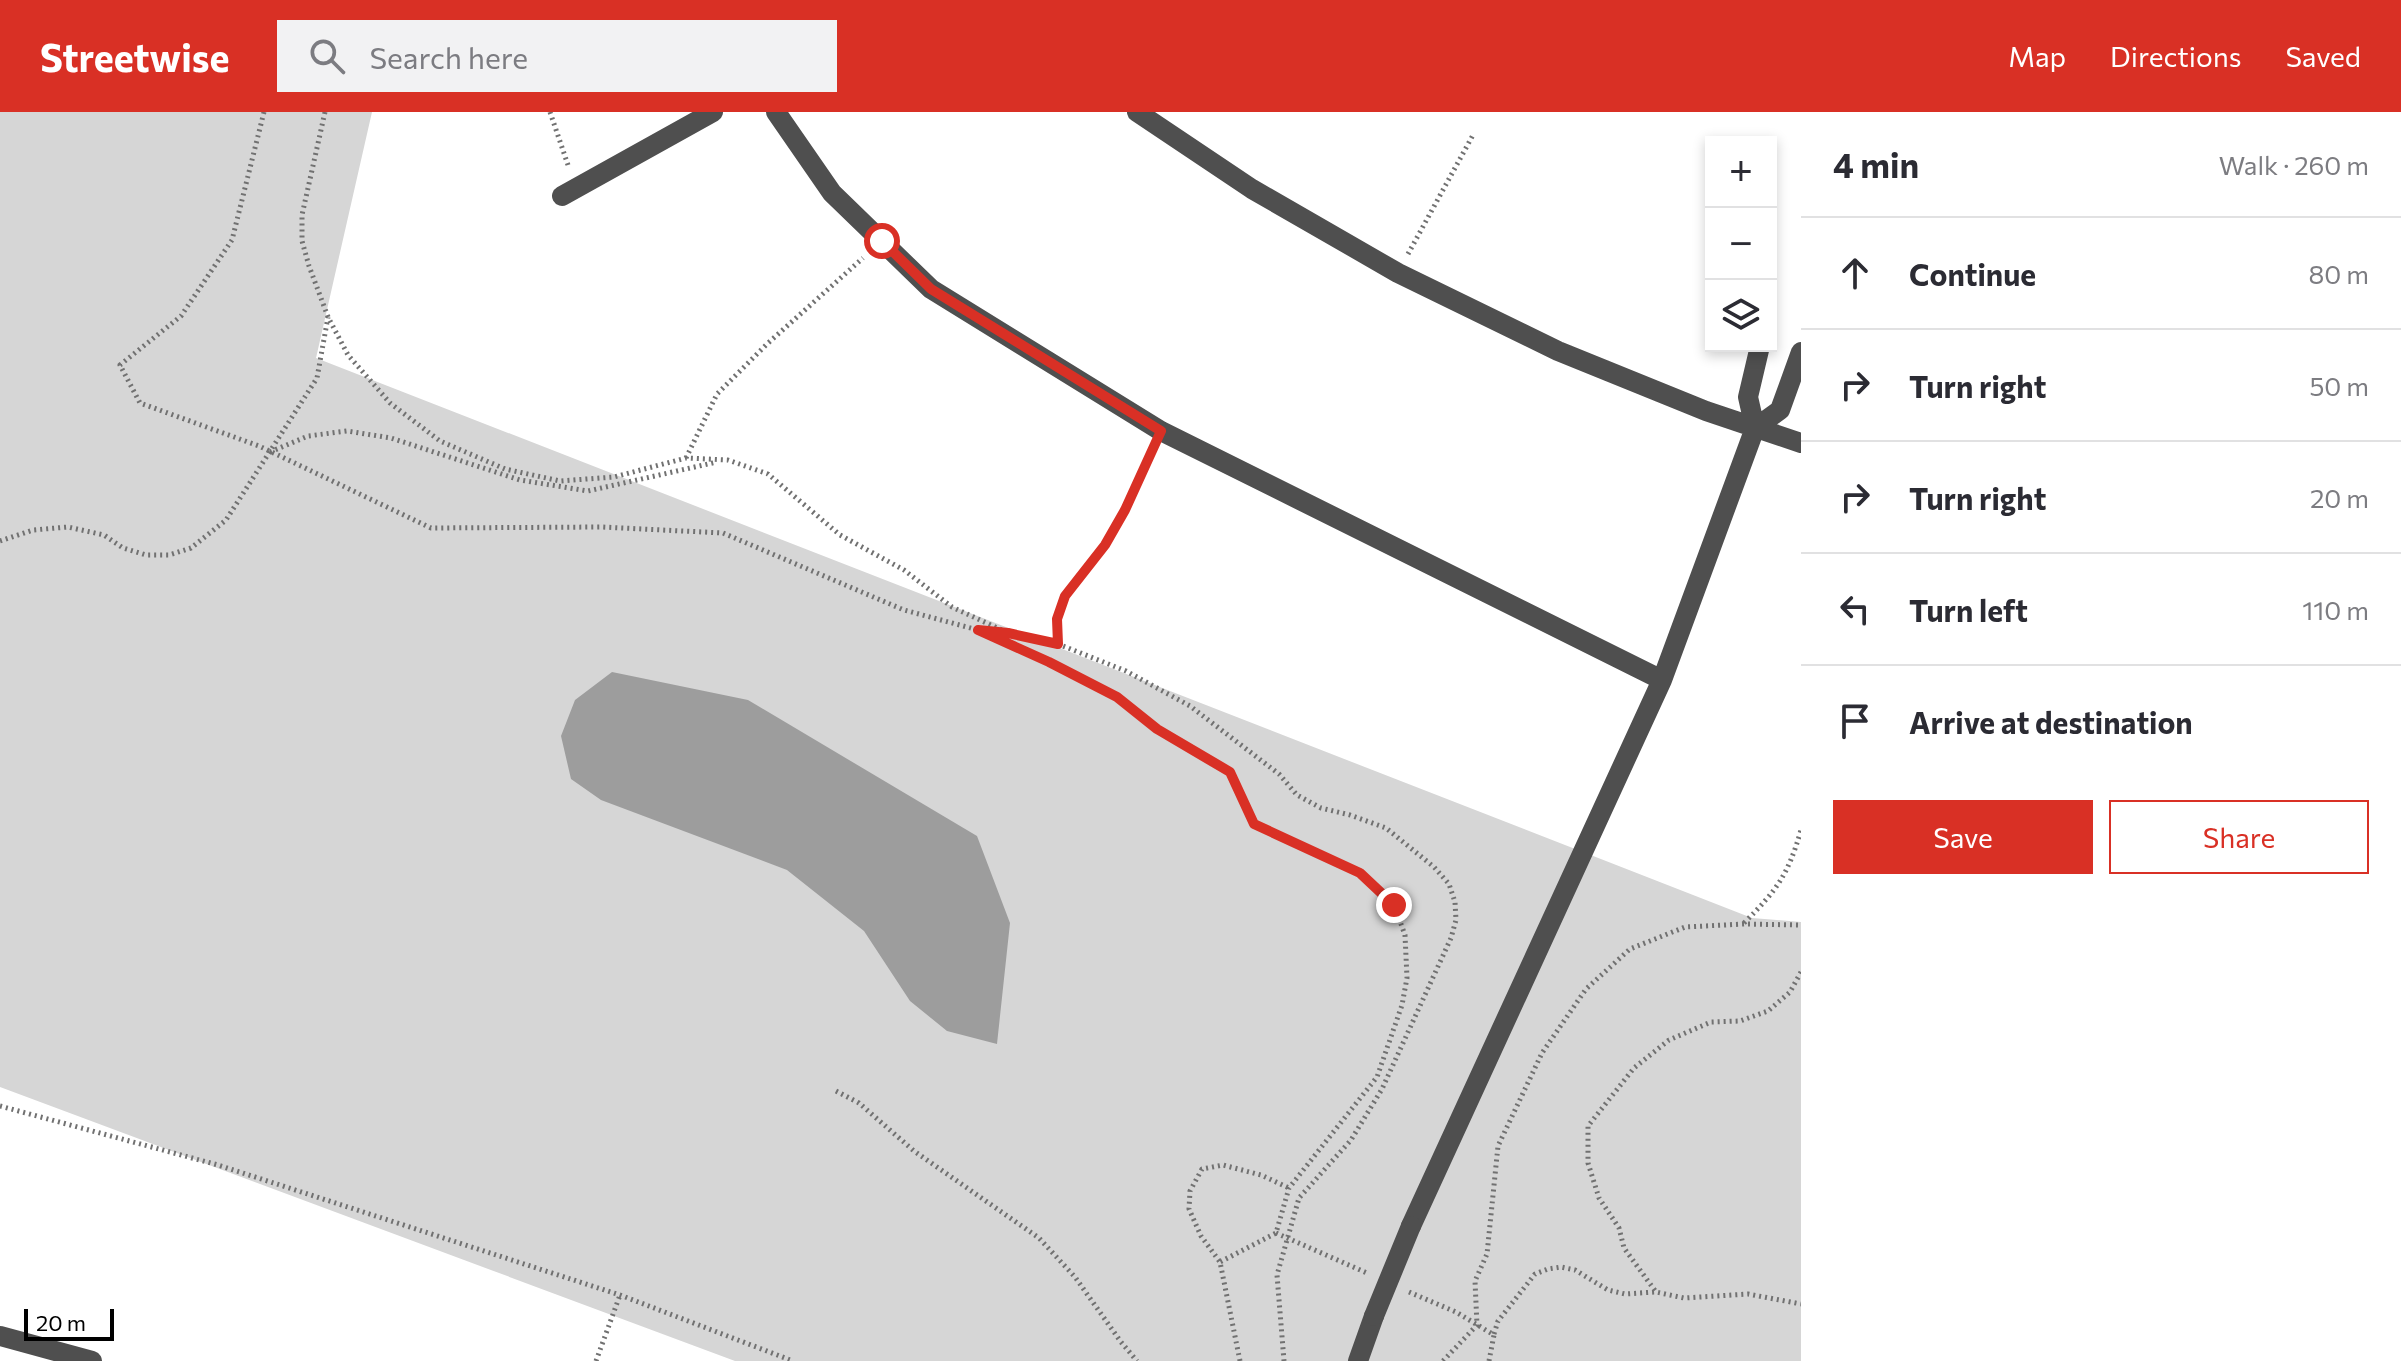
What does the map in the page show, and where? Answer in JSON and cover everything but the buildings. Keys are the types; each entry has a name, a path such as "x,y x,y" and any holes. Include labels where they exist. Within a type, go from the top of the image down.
{"street":[{"path":"566,194 713,112"},
{"path":"776,112 832,193 931,289 1161,431 1662,680"},
{"path":"1137,112 1252,189 1398,273 1558,351 1801,443"},
{"path":"1358,1361 1411,1226 1662,680 1755,428 1748,397 1759,352"},
{"path":"1755,428 1780,410 1801,352"},
{"path":"0,1336 92,1361"}],"path":[{"path":"264,112 232,240 181,316 120,365 140,403 259,446 431,528 602,527 723,533 904,610 978,630 1117,697 1157,729 1230,772 1254,824 1360,873 1394,905 1405,935 1407,978 1402,1005 1377,1077 1289,1188 1276,1233 1220,1262"},
{"path":"325,112 302,215 302,241 328,317 348,355 390,403 440,441 505,469 560,481 614,477 686,458 728,460 768,474 840,535 904,570 952,607 1008,633"},
{"path":"550,112 569,169 566,194"},
{"path":"1398,273 1473,135"},
{"path":"686,458 717,394 767,344 882,241"},
{"path":"0,541 33,530 68,527 104,535 123,548 146,555 169,555 191,548 226,520 317,378 328,317"},
{"path":"269,452 308,436 347,431 391,438 520,480 588,491 728,460"},
{"path":"1058,644 1057,619 1065,596 1105,545 1125,510 1161,431"},
{"path":"978,630 1058,644 1126,671 1190,706 1279,774 1297,795 1321,808 1386,828 1434,867 1449,884 1455,902 1456,920 1451,938 1382,1089 1351,1140 1299,1198 1277,1275 1284,1361"},
{"path":"1744,924 1771,896 1791,863 1801,830"},
{"path":"1443,1361 1477,1325 1475,1281 1487,1254 1498,1146 1542,1053 1586,989 1630,949 1685,927 1801,925"},
{"path":"1656,1292 1624,1248 1619,1228 1599,1198 1588,1163 1588,1126 1634,1068 1669,1040 1711,1022 1740,1021 1768,1011 1790,992 1801,972"},
{"path":"836,1091 859,1103 914,1151 1039,1238 1075,1277 1137,1361"},
{"path":"0,1106 218,1165 620,1295 793,1361"},
{"path":"1240,1361 1220,1262 1201,1236 1189,1209 1190,1191 1202,1169 1223,1165 1261,1175 1289,1188"},
{"path":"1276,1233 1286,1238"},
{"path":"1489,1361 1498,1321 1535,1274 1548,1269 1561,1267 1575,1270 1608,1290 1625,1294 1656,1292 1684,1298 1748,1294 1801,1304"},
{"path":"596,1361 620,1295"},
{"path":"1456,1312 1494,1335"}],"shaded area":[{"path":"0,112 372,112 316,358 1752,918 1801,922 1801,1361 735,1361 0,1087"},
{"path":"612,672 748,700 977,836 1010,923 997,1044 947,1031 910,1001 864,931 787,870 601,800 571,779 561,736 575,700"}],"route":[{"path":"882,241 931,289 1161,431 1125,510 1105,545 1065,596 1057,619 1058,644 978,630 1117,697 1157,729 1230,772 1254,824 1360,873 1394,905"}]}
